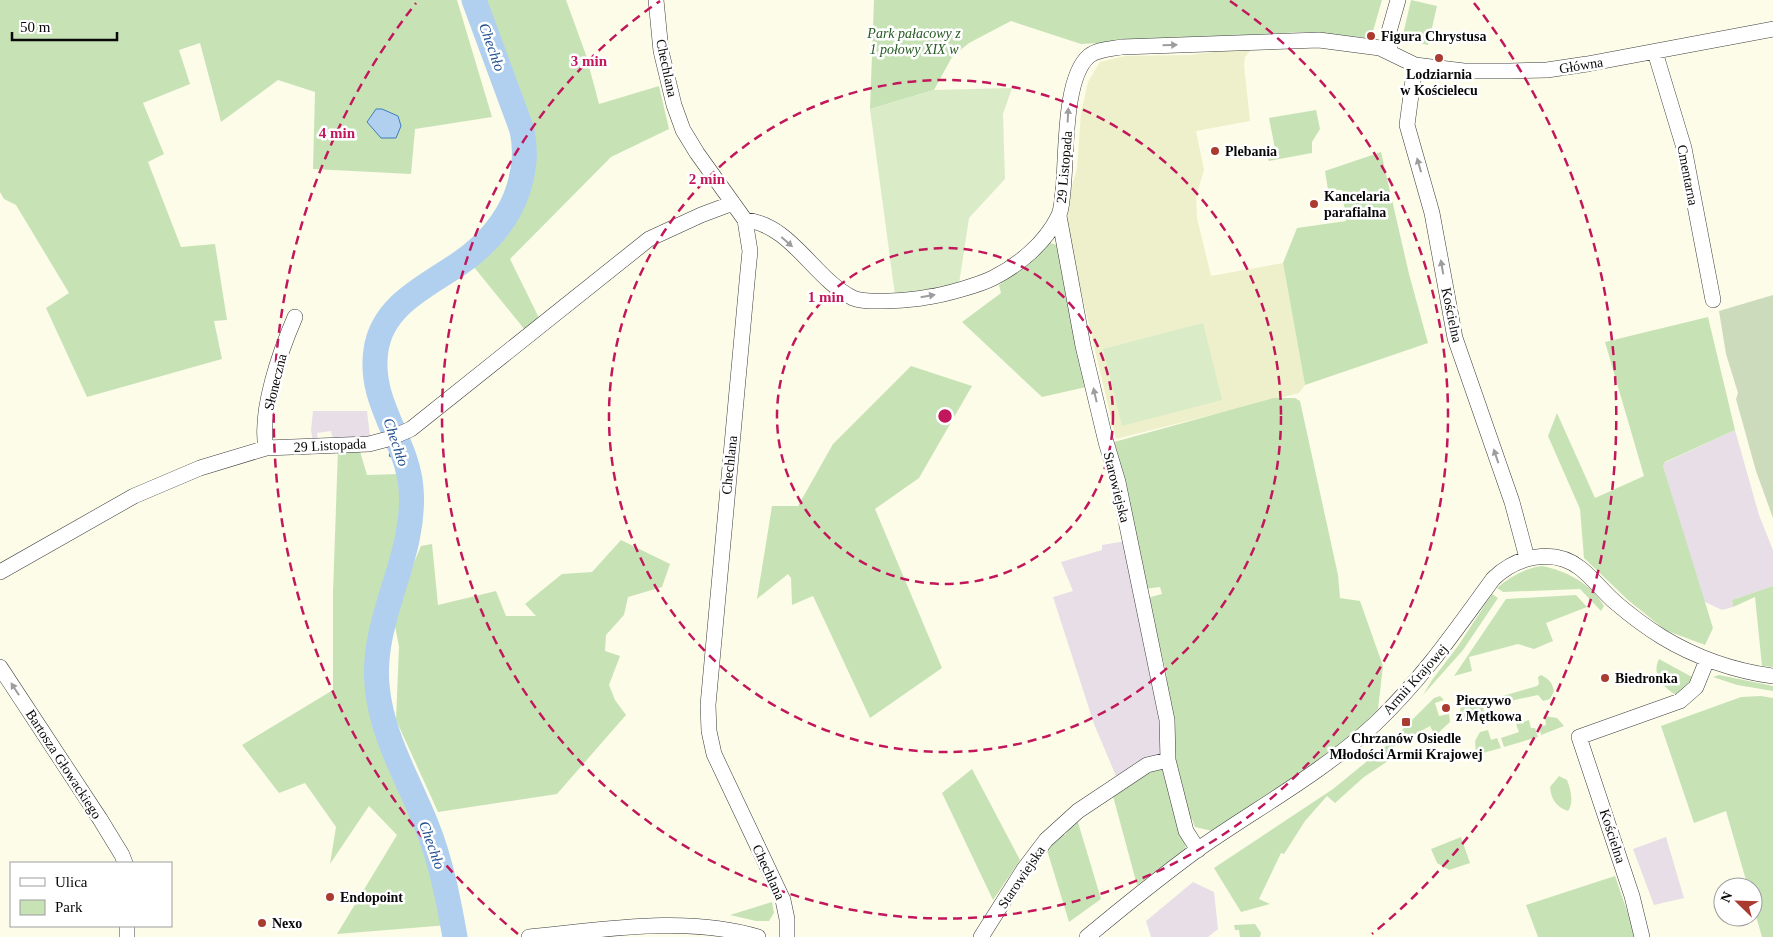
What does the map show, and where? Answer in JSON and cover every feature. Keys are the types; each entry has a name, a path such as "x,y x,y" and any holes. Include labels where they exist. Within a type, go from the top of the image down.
{"street":[{"name":"Chechlana","path":"656,0 667,81 683,130 745,220 750,251 711,660 708,705 709,732 723,776 783,900 787,919 787,937"},
{"path":"1390,52 1388,35 1398,0"},
{"name":"Główna","path":"1390,52 1414,65 1464,70 1546,70 1655,52 1773,29"},
{"name":"29 Listopada","path":"745,220 760,223 780,235 836,287 855,299 928,297 992,279 1026,256 1040,242 1059,216 1066,163 1069,106 1077,73 1090,55 1122,47 1305,40 1380,48 1390,52"},
{"name":"Cmentarna","path":"1655,52 1684,148 1713,300"},
{"name":"Kościelna","path":"1414,65 1407,125 1432,213 1455,338 1512,502 1527,558"},
{"name":"29 Listopada","path":"0,572 134,496 200,468 266,448 369,444 388,439 411,428 649,239 732,203"},
{"name":"Starowiejska","path":"1059,216 1083,346 1106,442 1118,482 1168,720 1168,760 1186,831 1198,850"},
{"name":"Słoneczna","path":"266,448 263,434 272,386 295,317"},
{"name":"Armii Krajowej","path":"1087,937 1198,850 1334,758 1363,734 1434,661 1493,579 1504,569 1527,558 1552,557 1579,567 1617,604 1663,637 1707,660 1773,676"},
{"name":"Kościelna","path":"1642,937 1632,896 1579,737 1680,701 1696,687 1707,660"},
{"name":"Bartosza Głowackiego","path":"0,667 100,819 122,855 124,862"},
{"name":"Starowiejska","path":"981,937 1024,869 1046,840 1078,811 1126,779 1146,766 1168,760"},
{"path":"529,937 679,925 724,928 758,937"}],"shaded area":[{"path":"313,411 367,411 370,436 340,440 332,436 331,431 317,433 318,438 313,442 311,430"},
{"path":"1735,430 1759,515 1773,550 1773,586 1732,600 1733,607 1722,610 1703,601 1663,466 1664,463"},
{"path":"1126,541 1169,749 1116,776 1094,724 1053,597 1073,591 1061,562 1102,550 1102,545"},
{"path":"1666,837 1684,898 1654,905 1633,849"},
{"path":"1193,882 1214,892 1218,929 1208,937 1151,937 1146,921"}],"green space":[{"path":"0,0 457,0 492,117 415,129 411,174 313,169 315,92 278,80 221,122 200,43 179,50 190,84 143,103 164,154 148,162 181,247 215,244 227,320 214,321 222,359 87,397 46,308 69,293 16,205 4,199 0,192"},
{"path":"483,0 566,0 586,55 599,104 659,86 669,129 611,157 510,259 539,318 525,330 473,266 512,223 527,182 530,151 528,121"},
{"name":"Park pałacowy z 1 połowy XIX w","path":"874,0 1382,0 1371,38 1304,32 1081,44 1011,21 969,43 952,57 934,90 870,109"},
{"path":"1411,0 1437,6 1428,45 1402,39"},
{"path":"1254,46 1245,57 1244,65 1250,121 1196,131 1204,170 1196,197 1197,218 1211,276 1283,263 1305,385 1299,393 1116,439 1069,240 1067,205 1077,168 1081,113 1088,82 1100,62 1125,56 1191,55"},
{"path":"1012,88 1003,114 1005,179 969,218 959,284 895,295 870,109 934,90"},
{"path":"1316,110 1320,129 1312,142 1312,153 1269,161 1268,159 1276,154 1269,118"},
{"path":"1381,152 1409,274 1428,343 1305,385 1283,263 1297,228 1346,221 1342,190 1328,190 1325,171"},
{"path":"1047,242 1060,246 1086,387 1042,397 962,322 1001,293 999,285 1033,258"},
{"path":"1773,295 1773,518 1756,471 1736,399 1738,393 1726,354 1719,311"},
{"path":"1708,317 1735,430 1665,462 1663,466 1713,628 1705,645 1665,630 1628,600 1584,558 1580,509 1548,436 1557,413 1595,498 1644,476 1605,342"},
{"path":"1203,323 1222,400 1122,426 1103,349"},
{"path":"911,366 972,386 919,478 875,509 942,668 870,718 813,596 792,605 791,578 788,574 757,599 772,506 798,506 833,444"},
{"path":"1274,398 1295,398 1300,401 1338,575 1340,598 1360,601 1383,666 1378,709 1342,747 1212,831 1195,827 1192,819 1189,819 1173,754 1166,671 1147,598 1162,594 1160,587 1145,589 1130,505 1114,442"},
{"path":"359,448 367,475 400,474 404,485 402,528 375,639 373,704 392,758 420,820 441,878 449,925 337,934 397,835 369,806 330,864 336,827 305,783 279,793 242,745 333,690 333,592 338,449"},
{"path":"621,540 670,564 662,587 628,597 624,615 606,635 605,651 620,656 609,685 615,700 626,715 557,794 438,812 396,720 399,647 395,626 398,600 421,546 432,544 438,605 496,591 506,616 536,616 525,604 562,574 592,572"},
{"path":"1542,566 1560,571 1585,585 1604,606 1601,611 1580,589 1503,592 1497,588 1518,574"},
{"path":"1773,586 1773,667 1762,666 1755,597 1733,607 1732,600"},
{"path":"1492,594 1498,598 1463,650 1423,695 1458,646"},
{"path":"1576,595 1587,607 1546,623 1553,641 1534,649 1518,644 1469,657 1472,671 1454,676 1506,599"},
{"path":"1659,659 1692,677 1688,686 1676,695 1663,684 1657,675 1656,670"},
{"path":"1541,675 1548,679 1552,685 1554,691 1550,699 1543,701 1538,695 1483,707 1485,718 1470,721 1460,712 1461,703 1468,696 1471,705 1537,686 1539,684 1538,677"},
{"path":"1719,675 1773,686 1773,691 1737,685 1713,677"},
{"path":"1440,696 1444,700 1435,703 1439,716 1449,714 1450,722 1435,736 1430,726 1389,749 1394,757 1364,777 1335,803 1327,796 1305,821 1284,854 1281,853 1259,899 1270,904 1241,912 1214,868 1333,789 1387,745 1434,698"},
{"path":"1761,696 1773,698 1773,937 1762,937 1759,927 1763,927 1763,877 1745,877 1726,811 1694,823 1661,726 1741,697"},
{"path":"1545,716 1557,718 1564,726 1541,735 1539,727 1546,725"},
{"path":"1529,720 1531,728 1535,728 1538,737 1504,747 1501,738 1519,732 1516,724"},
{"path":"1488,730 1491,740 1497,738 1501,748 1476,755 1475,741 1480,732"},
{"path":"1157,768 1165,771 1186,849 1137,885 1113,796 1146,772"},
{"path":"972,769 1020,860 993,900 942,793"},
{"path":"1559,776 1567,780 1570,788 1571,800 1568,811 1557,805 1552,795 1550,787"},
{"path":"1077,819 1101,899 1069,922 1047,850 1061,835 1065,835"},
{"path":"1461,837 1470,863 1449,870 1437,863 1431,849"},
{"path":"1615,876 1636,937 1538,937 1526,905"},
{"path":"772,902 774,913 769,921 756,921 730,915"},
{"path":"1255,924 1261,933 1260,937 1240,937 1239,930 1235,930 1234,925"}],"water":[{"path":"376,109 382,109 398,116 401,126 396,138 381,138 367,122"}],"waterway":[{"name":"Chechło","path":"455,937 447,894 436,852 426,824 396,756 384,721 377,685 377,660 381,635 407,538 411,513 411,488 403,453 383,404 375,369 376,350 381,333 389,318 413,294 471,255 487,241 506,216 519,187 524,158 522,130 474,0"},
{"path":"391,455 403,457"}],"place":[{"name":"Figura Chrystusa","path":"1371,36"},
{"name":"Lodziarnia w Kościelecu","path":"1439,58"},
{"name":"Plebania","path":"1215,151"},
{"name":"Kancelaria parafialna","path":"1314,204"},
{"name":"Biedronka","path":"1605,678"},
{"name":"Pieczywo z Mętkowa","path":"1446,708"},
{"name":"Chrzanów Osiedle Młodości Armii Krajowej","path":"1406,722"},
{"name":"Endopoint","path":"330,897"},
{"name":"Nexo","path":"262,923"}]}
